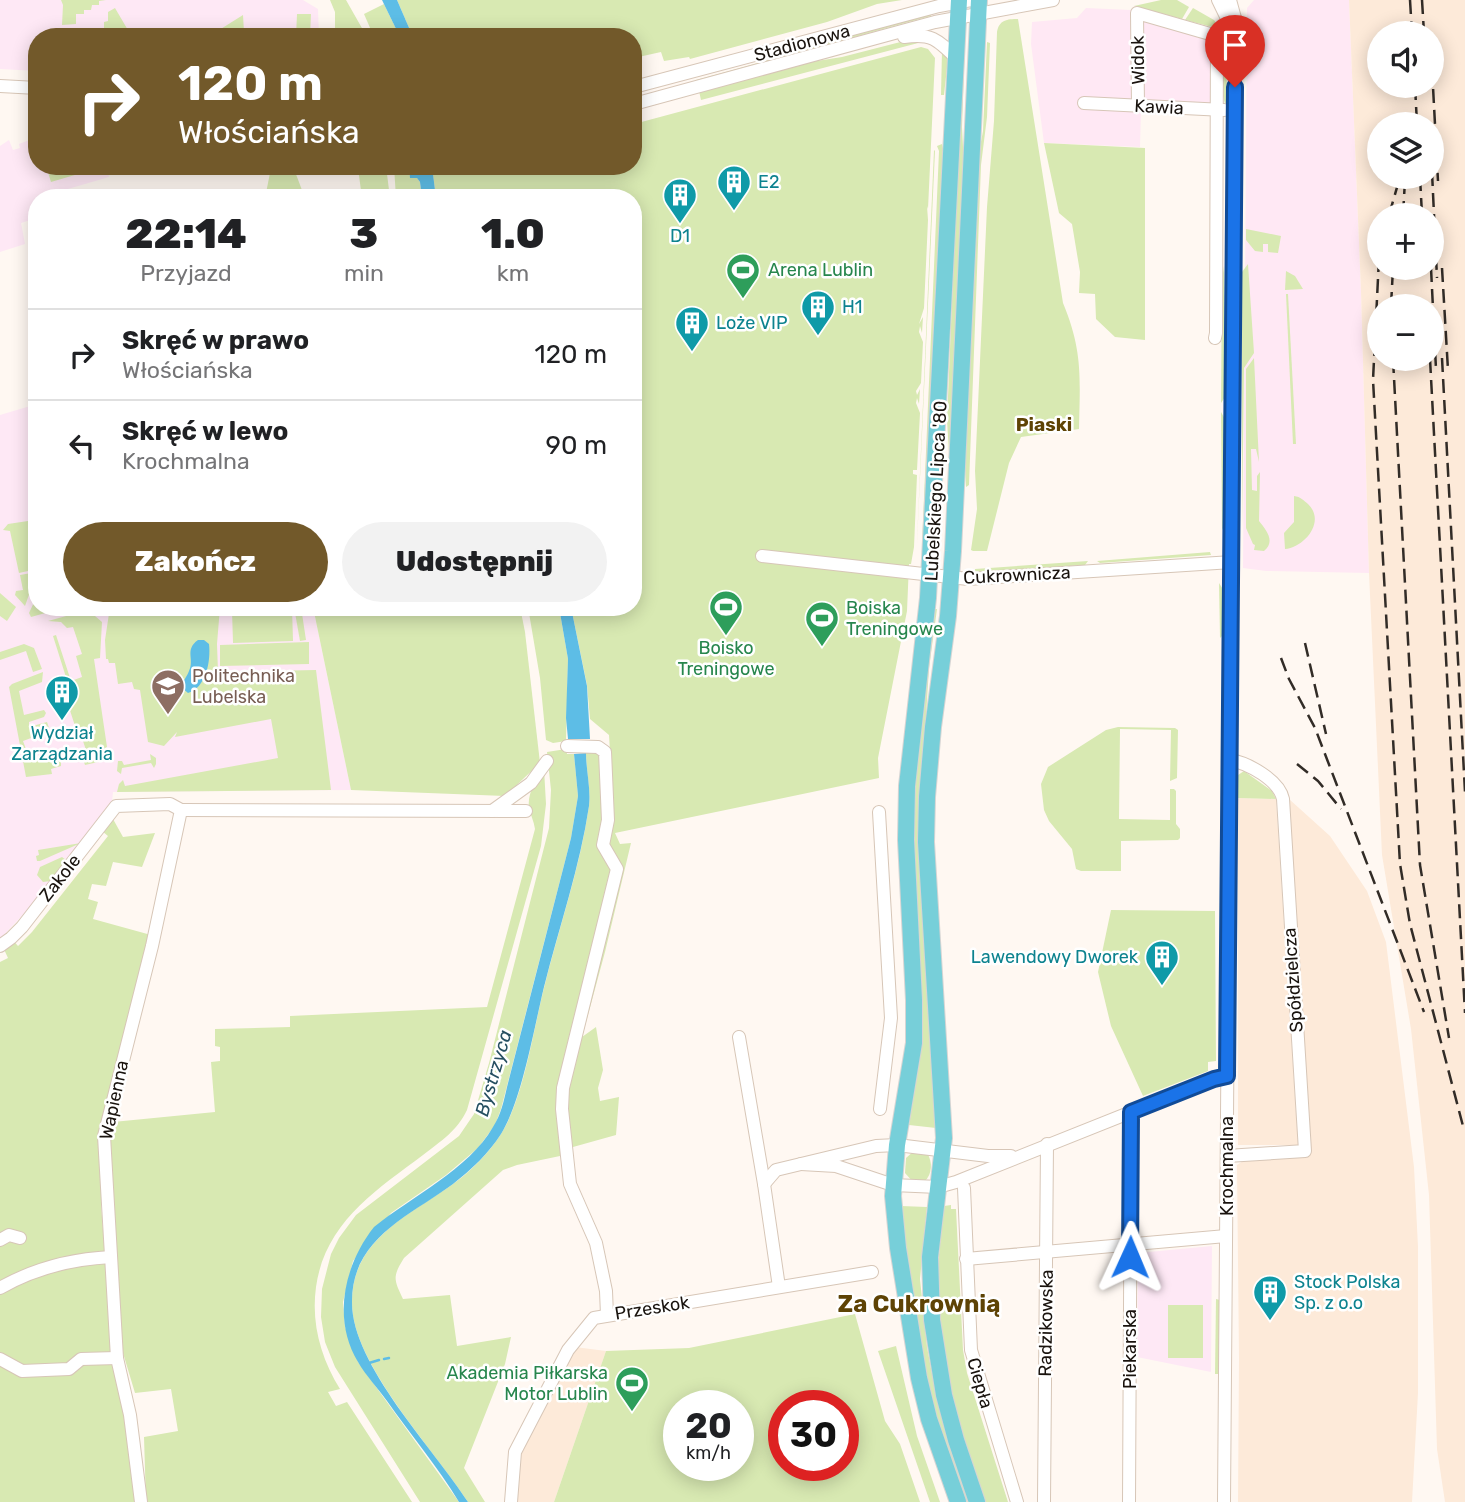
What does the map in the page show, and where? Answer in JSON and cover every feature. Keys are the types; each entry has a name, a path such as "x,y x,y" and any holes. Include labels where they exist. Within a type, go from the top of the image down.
{"main road":[{"name":"Lubelskiego Lipca '80","path":"893,1185 914,1043 905,840 907,786 929,576 956,58 967,5"},
{"name":"Lubelskiego Lipca '80","path":"938,1187 943,1150 941,1071 935,1014 926,842 927,797 951,578 967,5"},
{"path":"893,1185 898,1248 919,1378 929,1419 958,1502"},
{"path":"938,1187 930,1257 932,1320 944,1395 977,1502"}],"street":[{"name":"Stadionowa","path":"642,85 967,5 1053,0"},
{"name":"Krochmalna","path":"1217,0 1233,32"},
{"name":"Krochmalna","path":"1224,1502 1235,111 1235,18 1230,0"},
{"name":"Stadionowa","path":"642,102 865,42 967,5"},
{"name":"Widok","path":"1138,107 1137,13 1217,36 1217,110"},
{"name":"Stadionowa","path":"865,42 923,35 935,39 956,58"},
{"path":"0,86 28,88"},
{"name":"Kawia","path":"1084,103 1235,111"},
{"path":"1214,338 1217,110"},
{"name":"Cukrownicza","path":"761,556 972,579 1232,562"},
{"path":"567,746 598,747 605,752 608,820 603,845 617,869 569,1058 562,1110 570,1184 596,1243 606,1292 607,1315"},
{"name":"Spółdzielcza","path":"1227,1156 1305,1151 1283,799 1278,786 1245,765 1230,760"},
{"path":"492,811 531,783 547,761"},
{"name":"Zakole","path":"0,946 22,927 116,806 170,804 181,810"},
{"path":"181,810 526,811"},
{"name":"Wapienna","path":"141,1502 130,1415 117,1358 104,1136 152,946 181,810"},
{"path":"880,812 891,1018 880,1109"},
{"path":"739,1037 765,1184 779,1287"},
{"path":"801,1164 836,1166 893,1185 938,1187 1227,1076"},
{"name":"Piekarska","path":"1129,1502 1131,1112"},
{"name":"Radzikowska","path":"1044,1502 1047,1144"},
{"path":"765,1184 776,1170 869,1148 897,1145 988,1156 1021,1154"},
{"name":"Ciepła","path":"964,1188 971,1350 1017,1502"},
{"path":"0,1240 9,1235 20,1238"},
{"path":"966,1259 1226,1236"},
{"path":"0,1288 25,1274 79,1259 111,1257"},
{"name":"Przeskok","path":"511,1502 515,1452 568,1350 594,1318 872,1272"},
{"path":"0,1359 22,1371 69,1369 81,1359 117,1358"}],"shaded area":[{"path":"0,0 303,0 318,9 319,28 28,28 28,71 0,69"},
{"path":"1254,0 1349,0 1369,573 1243,568 1247,8"},
{"path":"1349,0 1465,0 1465,1502 1445,1502 1437,1449 1429,1195 1411,1029 1382,855 1369,573"},
{"path":"1086,8 1131,10 1214,38 1211,114 1141,110 1140,147 1044,143 1031,44 1032,22 1077,18"},
{"path":"9,140 13,150 20,148 19,144 28,140 28,175 109,177 68,189 28,189 28,221 21,223 25,244 0,252 0,146"},
{"name":"Politechnika Lubelska","path":"28,407 28,616 315,616 351,790 113,792 112,802 34,903 0,939 0,415"},
{"path":"1238,798 1276,799 1298,1145 1238,1145"},
{"path":"1289,799 1330,836 1367,891 1386,942 1414,1167 1418,1247 1418,1393 1412,1502 1238,1502 1237,1165 1243,1161 1309,1155"},
{"path":"1212,1246 1211,1372 1137,1357 1138,1253"},
{"path":"575,1347 606,1351 554,1502 515,1502 521,1450"}],"green space":[{"path":"61,0 106,0 99,1 99,5 92,5 91,10 84,10 84,14 76,14 76,24 62,25"},
{"path":"330,0 346,0 362,28 335,28 335,12"},
{"path":"397,0 902,0 877,4 827,22 690,59 664,61 661,52 642,56 642,28 409,28"},
{"path":"1161,0 1177,0 1189,7 1182,19 1134,6"},
{"path":"384,4 396,28 370,28 364,14"},
{"path":"115,8 127,28 104,28 104,22 108,21 108,12"},
{"path":"1193,8 1214,20 1220,29 1185,20"},
{"path":"930,13 931,16 697,82 696,80 755,64"},
{"path":"297,14 311,14 310,28 296,28"},
{"path":"243,15 244,28 222,28"},
{"path":"1018,19 1063,303 1077,351 1080,379 1079,429 1021,437 1009,463 987,551 973,551 997,32 1004,21"},
{"path":"916,38 922,42 701,100 699,91 804,63 842,57"},
{"path":"963,41 964,166 946,546 949,453 947,420"},
{"path":"1226,41 1227,101 1225,104 1222,92"},
{"path":"987,42 990,43 987,117 981,165 969,485 966,487 978,158 983,131"},
{"path":"921,47 928,49 935,58 924,308 919,324 923,317 922,333 920,326 919,332 923,342 921,383 916,391 917,395 920,389 919,404 917,398 916,403 920,413 917,470 913,470 913,474 917,475 914,547 909,564 907,611 878,758 879,778 615,833 620,844 631,843 582,1037 596,1027 603,1070 598,1088 600,1101 619,1097 616,1135 573,1147 560,1156 503,1170 404,1258 396,1274 396,1283 403,1299 450,1295 457,1346 511,1337 505,1364 464,1468 485,1502 468,1502 397,1406 365,1352 356,1327 352,1303 354,1281 361,1262 372,1245 402,1218 453,1184 473,1167 496,1141 509,1120 526,1065 585,830 589,800 586,753 610,752 609,735 590,719 587,685 573,616 642,616 642,189 435,189 433,175 642,175 642,122"},
{"path":"942,50 948,59 944,95 941,95"},
{"path":"1044,143 1145,148 1145,340 1115,337 1096,319 1095,294 1079,293 1080,272 1072,224 1059,213"},
{"path":"942,144 945,158 922,544 939,151 937,146"},
{"path":"935,151 917,543 917,542"},
{"path":"49,175 75,175 51,182"},
{"path":"270,175 296,175 302,189 267,189"},
{"path":"359,175 387,175 389,189 361,189"},
{"path":"395,175 410,175 420,182 421,189 395,189"},
{"path":"1246,229 1281,236 1278,253 1268,252 1268,244 1263,244 1263,252 1255,251 1246,240"},
{"path":"1248,264 1254,353 1244,368 1242,530 1242,272"},
{"path":"1224,266 1225,397 1221,403 1222,280"},
{"path":"1286,271 1295,276 1303,289 1285,290"},
{"path":"1288,294 1296,444 1293,444"},
{"path":"1254,358 1259,462 1256,449 1251,449 1252,490 1257,491 1257,476 1260,472 1259,521 1270,539 1264,551 1254,550 1255,545 1246,528 1246,369"},
{"path":"1221,412 1225,419 1225,524 1222,530"},
{"path":"1294,496 1303,500 1313,511 1314,525 1300,544 1285,549 1284,533 1294,522"},
{"path":"28,521 28,571 19,573 10,531 3,530 8,524"},
{"path":"1210,552 1211,555 1100,563 1097,561"},
{"path":"1088,561 1085,565 975,572 975,569"},
{"path":"28,574 28,598 25,606 15,595 16,591 23,590 20,575"},
{"path":"1219,583 1224,591 1224,634 1220,638"},
{"path":"0,593 16,607 7,621 0,616"},
{"path":"935,609 918,847 936,1128 909,1125 921,1047 912,860 913,802"},
{"path":"66,616 95,616 102,622 100,658 94,659 107,760 85,765 83,759 90,757 93,752 86,750 79,729 76,729 65,695 71,693 53,636 56,635 71,681 82,677 76,656 82,654 73,627 67,628 61,622 48,621"},
{"path":"109,616 219,616 218,672 316,670 331,790 117,792 123,780 125,786 278,758 271,719 175,737 177,732 164,746 148,742 140,690 134,689 132,682 118,684 115,663 109,663 106,659 105,640"},
{"path":"232,616 292,616 293,641 233,643"},
{"path":"296,616 302,616 306,640 300,641"},
{"path":"315,616 522,616 540,763 505,796 351,790"},
{"path":"530,616 561,616 568,659 566,741 553,743 546,740 540,678"},
{"path":"309,642 309,664 220,666 220,645"},
{"path":"24,644 34,648 42,669 33,672 26,651 0,660 0,652"},
{"path":"43,672 42,682 19,691 24,715 44,710 46,713 44,717 29,722 29,727 47,722 50,731 23,741 30,760 66,749 64,756 69,760 51,769 52,774 26,777 9,687"},
{"path":"1118,727 1178,730 1177,778 1170,781 1171,730 1120,729 1119,819 1170,820 1170,789 1174,789 1176,824 1180,829 1180,838 1121,841 1121,871 1081,871 1076,869 1072,849 1049,821 1044,810 1041,784 1048,767 1106,730"},
{"path":"566,749 567,754 574,754 578,796 571,838 495,1125 478,1148 446,1175 391,1213 353,1261 343,1302 345,1327 358,1362 459,1502 420,1502 335,1367 325,1342 321,1317 322,1289 331,1254 356,1215 459,1136 474,1114 549,828 551,790 547,752"},
{"path":"150,754 156,758 154,768 151,763 122,768 121,774 117,771 118,761 122,761 124,765 151,760"},
{"path":"544,769 546,804 541,846 467,1110 448,1135 355,1210 330,1244 321,1264 316,1287 315,1314 319,1340 340,1389 328,1392 336,1406 347,1402 412,1502 146,1502 144,1437 178,1431 171,1389 135,1393 123,1353 109,1136 113,1122 215,1112 211,1062 220,1061 220,1047 215,1046 215,1029 290,1027 290,1016 487,1007 535,829 529,807 530,797 533,786"},
{"path":"1244,771 1272,791 1276,799 1238,798 1238,775"},
{"path":"113,819 123,837 155,833 142,867 113,862 106,886 92,884 88,899 98,902 93,919 151,935 101,1136 101,1205 113,1354 127,1415 139,1502 0,1502 0,962 8,958 2,945 11,938 18,946 32,932 108,836 102,831"},
{"path":"81,843 40,861 37,861 38,850"},
{"path":"62,857 66,860 51,881 43,882 37,875 40,867"},
{"path":"1111,910 1215,911 1216,1061 1208,1062 1208,1071 1143,1096 1111,1026 1098,972"},
{"path":"915,1150 927,1153 930,1160 930,1171 925,1181 913,1182 905,1173 906,1158"},
{"path":"951,1205 951,1209 956,1209 963,1350 967,1373 1008,1502 984,1502 959,1425 944,1366 937,1311 938,1276 944,1206"},
{"path":"901,1206 927,1207 920,1279 927,1347 935,1390 951,1448 970,1502 965,1502 943,1441 930,1394 914,1314"},
{"path":"1216,1299 1220,1300 1219,1374 1215,1374"},
{"path":"1168,1305 1203,1305 1203,1358 1168,1358"},
{"name":"Akademia Piłkarska Motor Lublin","path":"855,1314 885,1421 900,1444 920,1502 554,1502 606,1351 689,1348"},
{"path":"896,1346 917,1436 940,1502 930,1502 878,1351"}],"water":[{"path":"382,0 397,0 409,28 396,28"},
{"path":"410,175 433,175 435,189 421,189 417,178 410,178"},
{"path":"561,616 573,616 587,686 590,739 568,739 568,659"},
{"path":"198,640 209,644 208,666 199,686 188,693 181,687 191,667 192,647"},
{"path":"586,753 589,800 585,829 527,1063 508,1120 496,1141 473,1167 386,1231 372,1245 361,1261 354,1281 352,1303 356,1327 365,1353 397,1406 468,1502 459,1502 358,1362 345,1328 345,1293 355,1258 374,1227 455,1169 483,1142 498,1118 571,838 578,796 574,754"}],"waterway":[{"path":"384,1359 389,1358"},
{"path":"369,1363 379,1360"}],"railway":[{"path":"1410,0 1411,21"},
{"path":"1422,0 1423,21"},
{"path":"1416,98 1416,112"},
{"path":"1434,98 1434,112"},
{"path":"1392,203 1397,189"},
{"path":"1404,189 1404,203"},
{"path":"1421,189 1421,203"},
{"path":"1433,189 1433,203"},
{"path":"1378,280 1373,380 1400,864 1410,924 1463,1126"},
{"path":"1392,280 1392,294"},
{"path":"1432,280 1432,294"},
{"path":"1443,280 1448,370"},
{"path":"1394,371 1420,865 1449,1038"},
{"path":"1431,371 1465,1013"},
{"path":"1443,371 1465,792"},
{"path":"1305,643 1326,734"},
{"path":"1281,658 1315,728 1424,1012"},
{"path":"1297,764 1318,781 1341,809"}],"place":[{"name":"E2","path":"734,212"},
{"name":"D1","path":"680,225"},
{"name":"Arena Lublin","path":"743,300"},
{"name":"H1","path":"818,337"},
{"name":"Loże VIP","path":"692,353"},
{"name":"Boisko Treningowe","path":"726,637"},
{"name":"Boiska Treningowe","path":"822,648"},
{"name":"Politechnika Lubelska","path":"168,716"},
{"name":"Wydział Zarządzania","path":"62,722"},
{"name":"Lawendowy Dworek","path":"1162,987"},
{"name":"Stock Polska Sp. z o.o","path":"1270,1322"},
{"name":"Akademia Piłkarska Motor Lublin","path":"632,1413"}],"district":[{"name":"Piaski","path":"1044,424"},
{"name":"Za Cukrownią","path":"919,1304"}],"route":[{"path":"1130,1257 1131,1112 1227,1076 1235,87"}],"water label":[{"name":"Bystrzyca","path":"493,1073"}]}
